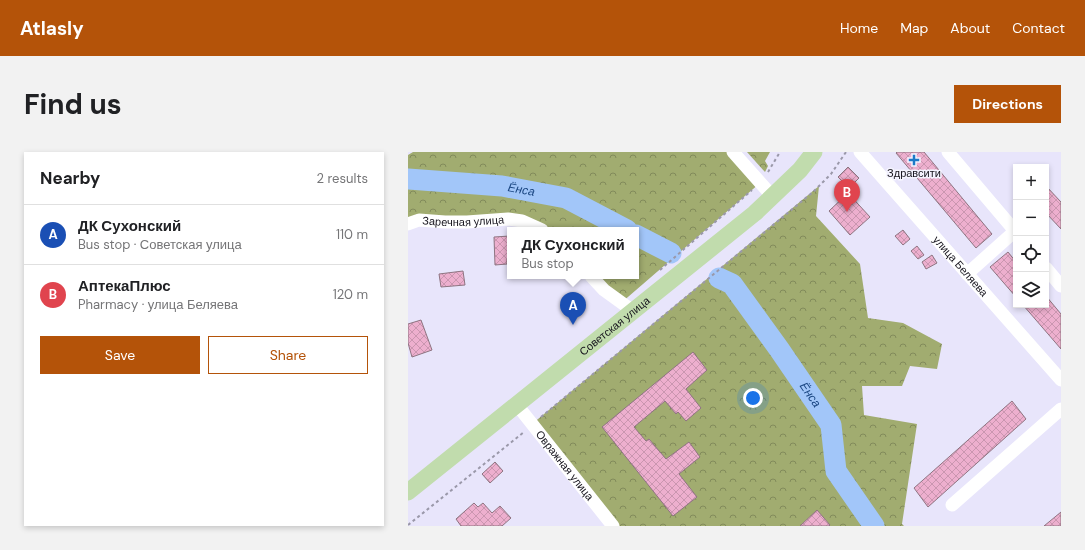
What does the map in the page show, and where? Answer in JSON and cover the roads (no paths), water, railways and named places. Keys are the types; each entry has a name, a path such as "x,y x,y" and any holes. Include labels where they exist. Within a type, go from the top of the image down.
{"main road":[{"name":"Советская улица","path":"408,492 755,213 800,170 814,152"}],"street":[{"path":"733,152 773,197"},
{"path":"948,152 1013,228"},
{"name":"улица Беляева","path":"866,154 967,274 1061,380"},
{"name":"Заречная улица","path":"408,224 419,220 460,222 508,219 522,221 535,227"},
{"path":"967,274 1013,235"},
{"path":"1049,271 1059,281"},
{"path":"593,279 604,290 633,311"},
{"name":"Овражная улица","path":"517,405 613,526"},
{"path":"952,505 1061,409"}],"waterway":[{"name":"Ёнса","path":"408,179 502,186 566,198 621,227"},
{"name":"Ёнса","path":"639,237 671,253"},
{"name":"Ёнса","path":"719,278 732,284 831,425 836,471 874,526"}],"place":[{"name":"Здравсити","path":"914,160"},
{"name":"АптекаПлюс","path":"847,212"},
{"name":"ДК Сухонский","path":"573,325"}]}
